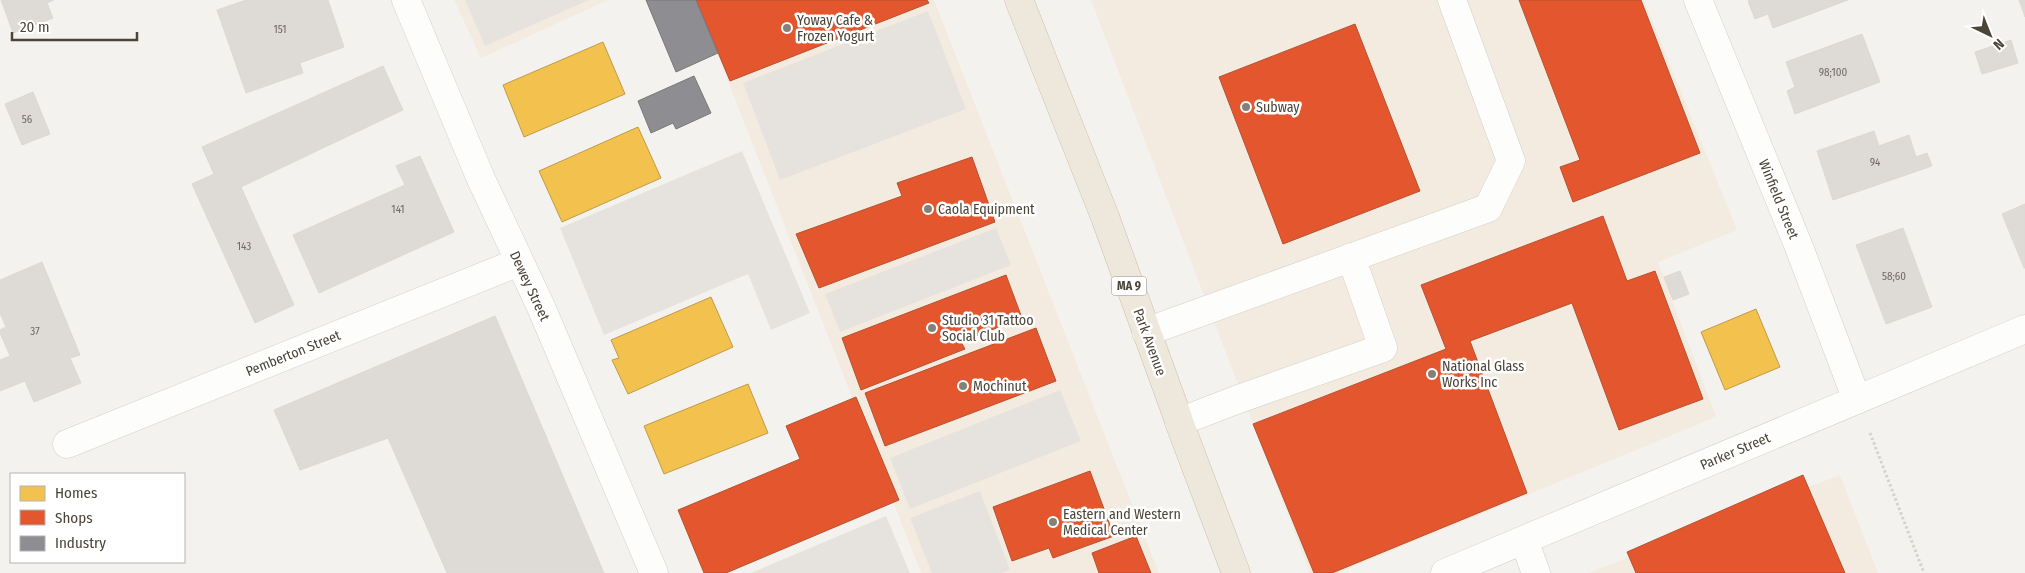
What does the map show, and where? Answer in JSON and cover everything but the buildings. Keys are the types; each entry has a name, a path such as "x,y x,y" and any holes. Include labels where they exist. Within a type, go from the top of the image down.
{"highway":[{"name":"Park Avenue","path":"1019,0 1105,217 1178,422 1236,573"}],"street":[{"name":"Dewey Street","path":"406,0 448,102 541,307 654,573"},
{"path":"1146,332 1488,208 1511,161 1452,0"},
{"name":"Winfield Street","path":"1698,0 1799,246 1857,400"},
{"path":"1178,422 1383,348 1351,257"},
{"name":"Pemberton Street","path":"66,444 519,262"},
{"name":"Parker Street","path":"1445,573 2025,329"},
{"path":"1524,540 1536,573"}],"path":[{"path":"1857,400 1924,573"}],"shaded area":[{"path":"454,0 608,0 481,58"},
{"path":"465,0 589,0 485,46"},
{"path":"696,0 934,0 1159,573 921,573"},
{"path":"1091,0 1644,0 1737,230 1658,262 1716,417 1338,573 1310,573"},
{"path":"928,11 966,109 780,180 743,83"},
{"path":"742,151 810,313 771,330 748,274 604,335 560,228"},
{"path":"996,228 1011,265 840,332 825,294"},
{"path":"1060,390 1081,441 910,509 890,458"},
{"path":"1840,475 1878,573 1588,573"},
{"path":"980,491 1010,570 1002,573 932,573 910,518"},
{"path":"886,516 910,573 751,573"}],"place":[{"name":"Yoway Cafe & Frozen Yogurt","path":"787,28"},
{"name":"Subway","path":"1246,107"},
{"name":"Caola Equipment","path":"928,209"},
{"name":"Studio 31 Tattoo Social Club","path":"932,328"},
{"name":"National Glass Works Inc","path":"1432,374"},
{"name":"Mochinut","path":"963,386"},
{"name":"Eastern and Western Medical Center","path":"1053,522"}]}
